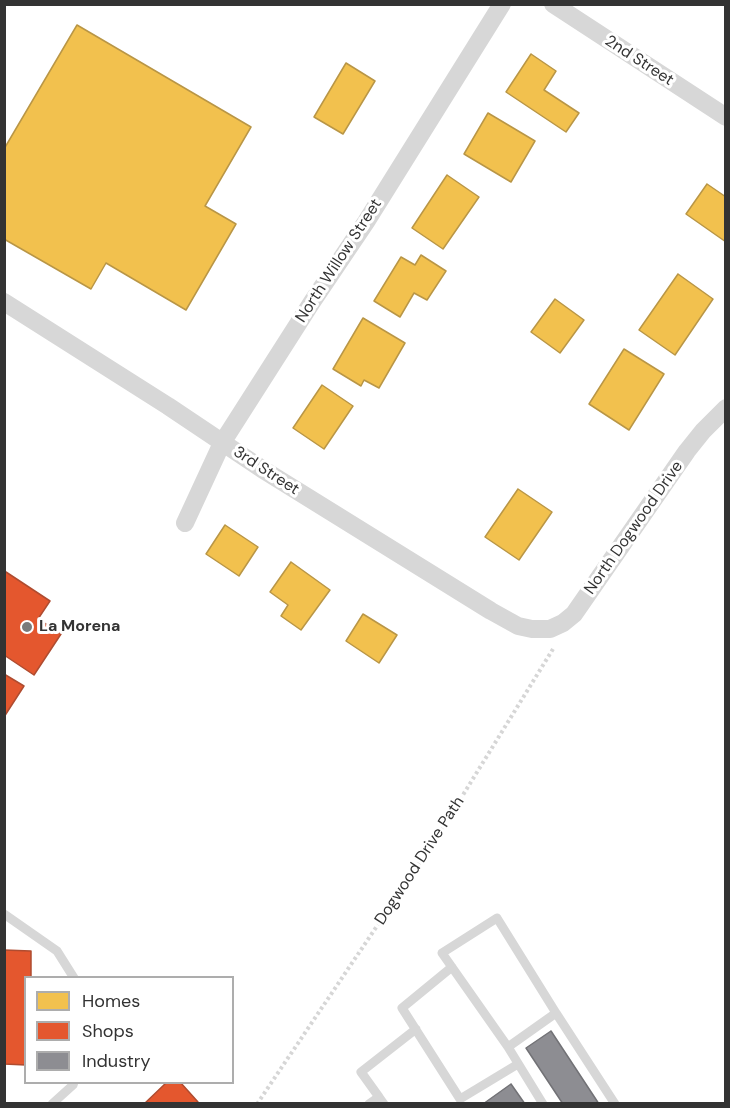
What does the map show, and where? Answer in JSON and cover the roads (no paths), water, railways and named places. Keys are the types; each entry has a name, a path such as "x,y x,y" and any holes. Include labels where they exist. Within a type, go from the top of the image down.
{"street":[{"name":"North Willow Street","path":"185,523 222,443 366,222 502,4"},
{"name":"2nd Street","path":"553,4 726,117"},
{"name":"3rd Street","path":"4,302 262,470 491,611 518,626 532,629"},
{"name":"North Dogwood Drive","path":"532,629 550,629 563,623 574,614 687,451 726,408"}],"lane":[{"path":"4,914 57,951 73,976"},
{"path":"543,1104 508,1047 442,953 496,918 615,1104"},
{"path":"452,967 402,1008 458,1102 518,1064"},
{"path":"508,1047 556,1013"},
{"path":"369,1104 382,1100 362,1072 416,1029"},
{"path":"52,1104 74,1084"}],"place":[{"name":"La Morena","path":"27,627"}]}
